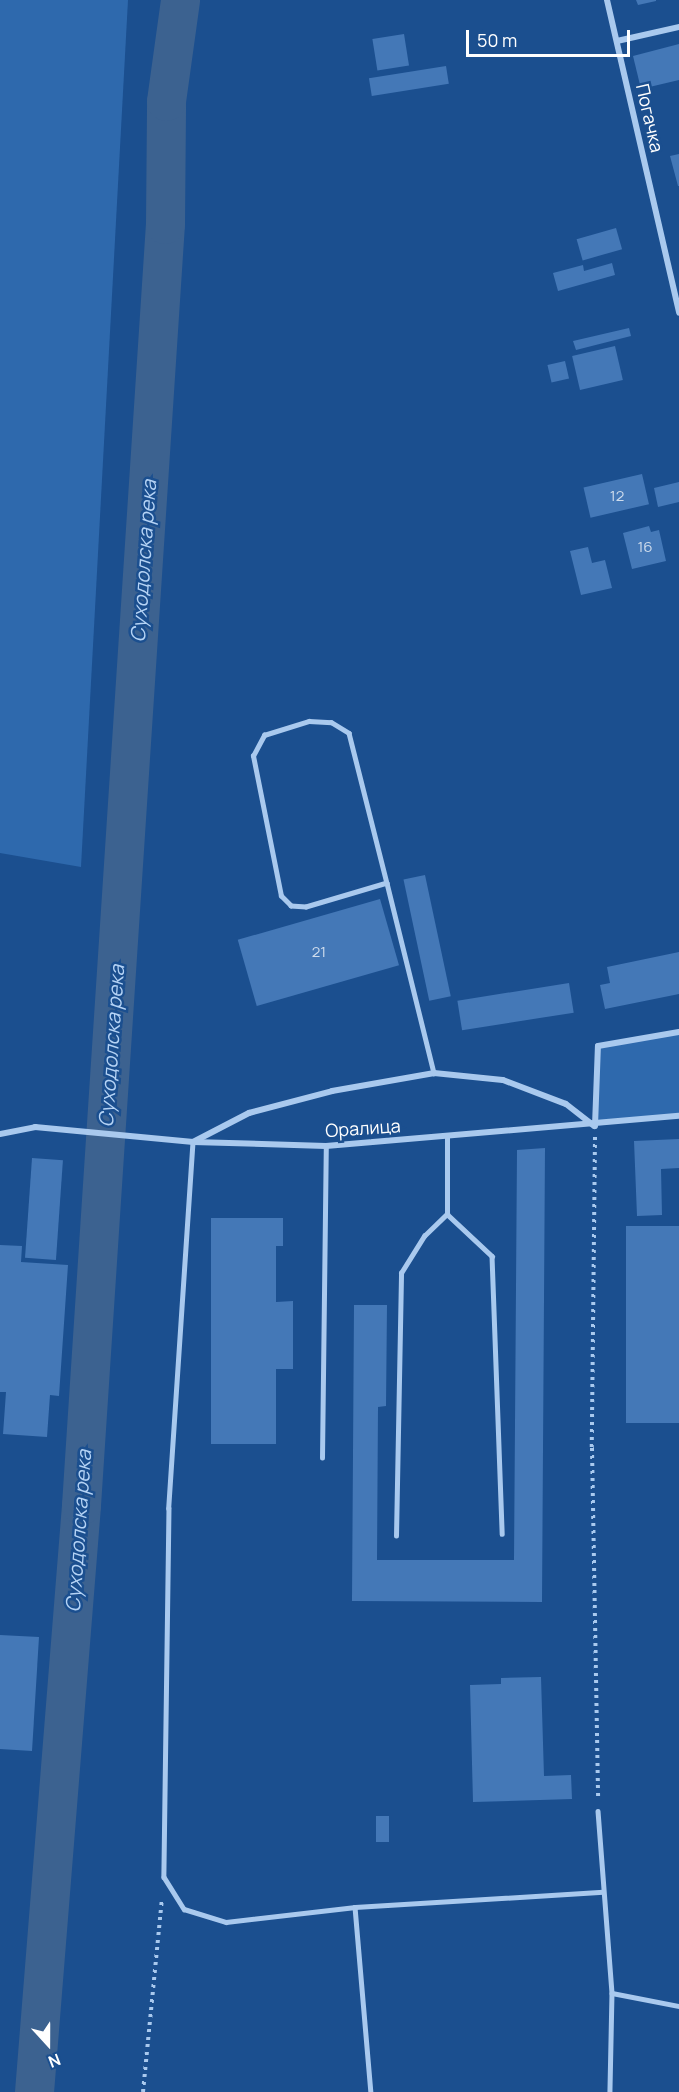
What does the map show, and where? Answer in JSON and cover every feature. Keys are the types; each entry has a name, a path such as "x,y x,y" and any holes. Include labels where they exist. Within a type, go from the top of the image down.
{"street":[{"name":"Погачка","path":"607,0 679,313"},
{"path":"617,41 679,27"},
{"path":"595,1126 598,1046 679,1032"},
{"path":"193,1142 249,1113 332,1091 434,1073 503,1080 566,1104 595,1126"},
{"name":"Оралица","path":"0,1134 35,1127 193,1142 326,1146 595,1126 679,1116"}],"lane":[{"path":"387,883 306,907 291,906 281,896 253,756 264,735 309,721 332,722 348,733 387,883 434,1073"},
{"path":"396,1536 401,1273 424,1236 447,1214 447,1137"},
{"path":"193,1142 169,1508 164,1877 184,1910 226,1922 355,1907 603,1892"},
{"path":"322,1458 326,1146"},
{"path":"447,1214 492,1256 502,1534"},
{"path":"598,1811 612,1993 610,2092"},
{"path":"355,1907 371,2092"},
{"path":"612,1993 679,2006"}],"path":[{"path":"595,1126 592,1448 598,1811"},
{"path":"143,2092 164,1877"}],"shaded area":[{"path":"0,0 128,0 81,867 0,853"},
{"path":"679,1032 679,1116 595,1126 598,1046"}],"building":[{"path":"636,0 656,0 656,1 638,5"},
{"path":"404,34 409,66 377,71 372,39"},
{"path":"679,44 679,80 641,89 633,56"},
{"path":"446,66 449,84 372,96 369,78"},
{"path":"679,154 679,186 678,186 670,156"},
{"path":"616,228 622,249 583,260 577,239"},
{"path":"612,263 615,275 558,291 553,273 583,265 584,271"},
{"path":"629,328 631,336 576,350 573,341"},
{"path":"615,346 623,380 580,390 572,356"},
{"path":"565,361 569,379 552,383 547,365"},
{"path":"642,474 649,504 591,518 584,487"},
{"path":"679,482 679,502 658,507 654,488"},
{"path":"649,526 651,532 659,530 666,561 632,569 623,533"},
{"path":"588,547 592,563 605,560 612,588 581,595 570,551"},
{"path":"425,875 451,996 429,1001 403,880"},
{"path":"380,899 399,965 257,1006 238,940"},
{"path":"679,952 679,994 605,1009 600,985 610,983 607,967"},
{"path":"569,983 574,1013 462,1030 457,1001"},
{"path":"679,1139 679,1168 661,1169 662,1215 637,1216 634,1141"},
{"path":"545,1148 542,1602 352,1601 354,1305 387,1305 386,1406 378,1407 377,1560 514,1560 517,1150"},
{"path":"32,1158 63,1160 56,1260 25,1258"},
{"path":"211,1218 283,1218 283,1246 276,1246 276,1302 293,1301 293,1369 276,1369 276,1444 211,1444"},
{"path":"626,1226 679,1226 679,1423 626,1423"},
{"path":"0,1245 22,1246 21,1262 68,1265 59,1396 50,1395 47,1437 3,1434 6,1392 0,1392"},
{"path":"0,1635 39,1637 32,1751 0,1749"},
{"path":"541,1677 544,1776 571,1775 572,1799 473,1802 470,1685 501,1684 501,1678"},
{"path":"376,1816 389,1816 389,1842 376,1842"}],"waterway":[{"name":"Суходолска река","path":"34,2092 81,1505 165,224 166,101 180,0"}]}
